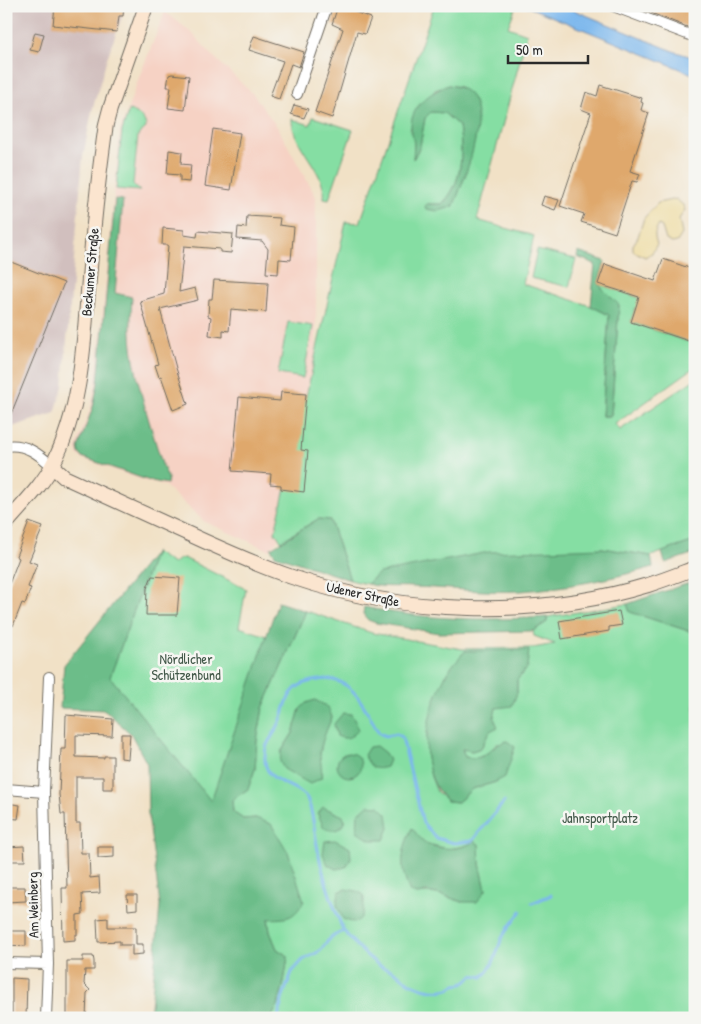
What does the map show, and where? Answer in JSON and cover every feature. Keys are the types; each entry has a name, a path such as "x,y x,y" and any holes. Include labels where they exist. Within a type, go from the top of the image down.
{"main road":[{"name":"Beckumer Straße","path":"6,524 35,490 52,466 62,445 71,418 81,376 94,223 106,124 146,6"},
{"name":"Udener Straße","path":"52,466 64,477 250,562 292,577 382,600 449,607 521,607 587,599 620,592 648,585 695,568"}],"street":[{"path":"297,94 327,6"},
{"path":"613,6 695,38"},
{"path":"6,446 26,448 39,454 52,466"},
{"name":"Am Weinberg","path":"46,1018 48,964 44,792 49,677"},
{"path":"6,789 44,792"},
{"path":"6,963 48,964"}],"shaded area":[{"path":"6,6 126,6 107,58 92,111 83,156 63,386 55,413 6,429"},
{"path":"165,12 190,31 253,94 278,128 316,197 316,391 308,503 269,550 205,522 165,486 147,482 81,458 77,454 76,447 91,407 96,383 120,131"}],"green space":[{"path":"434,6 516,6 508,27 527,34 477,220 534,236 523,284 591,306 609,315 602,416 611,416 619,305 598,284 640,298 631,322 695,344 695,367 615,424 620,430 695,379 695,541 651,556 602,548 379,573 367,584 350,580 330,520 318,519 281,541 275,532 346,222 360,223","holes":["449,85 460,87 466,174 453,207 428,204 442,204 449,196 458,177 461,157 459,126 444,113 431,112 425,118 420,146 414,158 414,140 410,129 435,90"]},
{"path":"449,85 463,89 470,95 475,105 477,119 476,134 468,167 453,207 437,211 426,209 425,206 427,204 442,204 454,187 458,177 461,157 459,126 444,113 431,112 425,118 420,146 413,159 414,144 411,127 414,113 418,106 429,96"},
{"path":"129,110 141,116 146,124 146,128 138,135 133,184 140,191 116,189 122,131"},
{"path":"313,117 353,130 329,199 324,198 320,178 302,149 293,129 292,119 310,125"},
{"path":"115,199 123,200 115,293 132,297 131,334 134,362 162,464 168,478 167,484 147,480 82,457 78,448 93,407 98,383"},
{"path":"537,250 576,259 569,287 531,278"},
{"path":"578,252 605,261 598,284 619,305 611,416 602,416 609,315 591,306 595,264 577,257"},
{"path":"288,322 313,326 303,378 278,374"},
{"path":"318,519 330,520 350,580 275,555 271,548"},
{"path":"695,541 695,553 665,563 662,552"},
{"path":"602,548 651,556 653,567 554,588 521,591 480,591 367,584 379,573 489,552"},
{"name":"Nördlicher Schützenbund","path":"155,552 173,564 179,559 184,558 246,589 239,627 267,636 211,802 110,677"},
{"path":"155,552 110,677 211,801 278,602 306,611 263,708 257,740 255,769 248,789 232,800 233,812 243,819 256,818 271,824 288,852 304,901 296,912 289,917 268,919 270,932 277,949 288,956 280,996 271,1018 150,1018 160,905 148,814 147,764 131,734 105,710 60,708 64,665"},
{"path":"695,581 695,633 630,612 627,604"},
{"name":"Jahnsportplatz","path":"627,604 630,612 695,633 695,1018 271,1018 280,996 288,956 277,949 270,932 256,818 243,819 233,812 232,799 248,789 255,769 257,740 263,708 306,611 372,633 462,649 533,648 555,644 534,636 533,631 547,622 547,617","holes":["465,651 527,667 517,680 517,693 496,708 490,731 481,748 472,751 462,748 465,757 476,758 487,753 498,743 496,782 472,789 458,802 447,801 437,792 431,777 427,758 427,732 446,674","300,709 332,717 323,737 320,755 281,752 293,733","425,843 447,849 478,844 486,890 462,902 435,894 417,894"]},
{"path":"364,607 433,617 501,619 547,617 547,622 533,631 439,633 376,623 368,620 363,614"},
{"path":"529,650 527,667 517,680 517,693 512,706 496,708 494,718 498,727 490,731 481,748 472,751 462,749 465,757 479,757 507,741 515,747 505,777 496,782 472,789 458,802 447,801 437,788 430,773 427,757 429,722 433,705 446,675 465,651"},
{"path":"315,700 328,707 332,717 323,739 320,753 321,778 310,784 284,769 280,762 281,752 293,733 300,709 306,703"},
{"path":"343,713 351,714 358,730 346,738 337,736 334,724"},
{"path":"376,746 385,753 389,760 386,767 378,769 372,767 364,755 369,747"},
{"path":"349,753 357,757 361,765 357,773 349,777 341,773 337,765 341,757"},
{"path":"368,805 379,806 387,814 389,828 384,840 370,840 357,831 358,814"},
{"path":"323,807 343,816 345,822 338,829 330,830 324,828 318,814"},
{"path":"412,828 424,842 438,847 463,847 474,841 479,844 480,864 486,890 477,902 462,902 427,892 417,894 410,892 404,875 403,860"},
{"path":"335,840 350,848 351,858 346,867 336,869 328,865 323,854 325,841"},
{"path":"345,889 357,891 364,895 363,912 359,920 355,922 343,919 337,905 339,892"}],"sand":[{"path":"676,199 683,205 685,210 679,219 682,234 677,242 672,243 666,240 662,227 659,225 655,234 657,244 652,253 645,257 633,251 633,245 638,237 644,218 658,203"}],"water":[{"path":"526,6 564,6 673,51 695,58 695,75"}],"building":[{"path":"55,6 124,6 123,16 119,16 117,32 53,25"},
{"path":"338,6 357,6 355,12 371,18 365,34 357,32 332,118 315,112 343,29 332,24"},
{"path":"633,6 695,6 695,30"},
{"path":"35,32 44,34 39,52 30,50"},
{"path":"254,36 304,52 299,67 291,64 279,99 270,96 283,61 249,50"},
{"path":"169,75 189,76 185,110 168,108 171,87 167,87"},
{"path":"600,85 642,98 641,110 649,113 630,171 640,174 637,182 632,181 615,233 581,222 584,214 560,206 591,113 581,109 586,92 597,96"},
{"path":"294,105 308,109 304,118 291,114"},
{"path":"213,129 240,133 231,190 205,186"},
{"path":"169,150 182,152 181,164 191,165 189,182 180,181 180,175 167,174"},
{"path":"544,196 559,200 555,210 541,205"},
{"path":"247,216 280,218 279,225 294,227 291,260 279,259 278,274 266,273 268,249 262,241 237,239 238,227 246,228"},
{"path":"163,228 184,230 184,235 197,237 198,231 233,234 231,253 220,252 220,249 184,246 179,292 195,288 198,300 160,309 188,404 173,410 155,365 158,364 140,301 164,294 168,245 162,245"},
{"path":"663,259 695,270 695,343 631,322 639,297 598,284 605,264 655,281"},
{"path":"6,260 64,283 7,424 6,293 10,284 6,283"},
{"path":"214,280 268,283 266,312 231,309 229,331 223,330 223,337 209,335 211,317 208,316 209,299 212,299"},
{"path":"281,392 306,394 301,450 308,451 304,492 281,489 281,485 270,484 271,474 232,471 239,397 280,401"},
{"path":"29,522 43,527 29,561 37,564 28,587 31,588 25,604 22,603 13,626 6,623 6,583 9,584 19,558 16,556"},
{"path":"152,576 180,578 177,615 146,615 147,588"},
{"path":"619,611 622,625 609,627 609,631 562,639 559,621"},
{"path":"66,715 113,719 112,736 76,735 76,757 104,758 104,756 113,756 113,789 103,789 103,777 76,777 76,823 80,823 81,853 89,853 90,878 99,877 100,893 82,894 83,914 77,915 77,935 75,935 75,940 63,941 62,888 67,888 65,814 61,814 59,794 61,749 65,749"},
{"path":"121,734 130,734 128,759 121,758"},
{"path":"6,803 20,805 18,819 6,818"},
{"path":"24,846 25,861 6,861 6,847"},
{"path":"98,847 114,847 114,857 98,858"},
{"path":"6,887 25,887 26,901 6,902"},
{"path":"127,895 137,895 137,909 128,910"},
{"path":"108,918 108,927 136,927 136,944 143,944 143,954 132,955 132,945 120,945 120,941 98,942 97,919"},
{"path":"6,931 26,931 26,946 6,945"},
{"path":"83,956 93,956 94,961 94,970 85,970 84,984 90,990 87,993 86,1018 67,1018 67,961 83,961"},
{"path":"12,978 27,979 26,1018 12,1018"}],"waterway":[{"path":"504,802 472,841 454,843 436,838 423,823 402,737 397,734 386,736 379,733 363,704 341,682 319,680 300,685 295,689 287,701 281,720 266,749 265,761 267,769 271,774 276,779 301,792 308,801 323,872 343,929 351,940 382,967 392,970 406,981 433,990 449,989 475,975 482,977 492,964 504,934 521,911"},
{"path":"532,903 551,895"},
{"path":"278,1018 283,996 292,972 303,960 320,951 331,937 344,931"}]}
